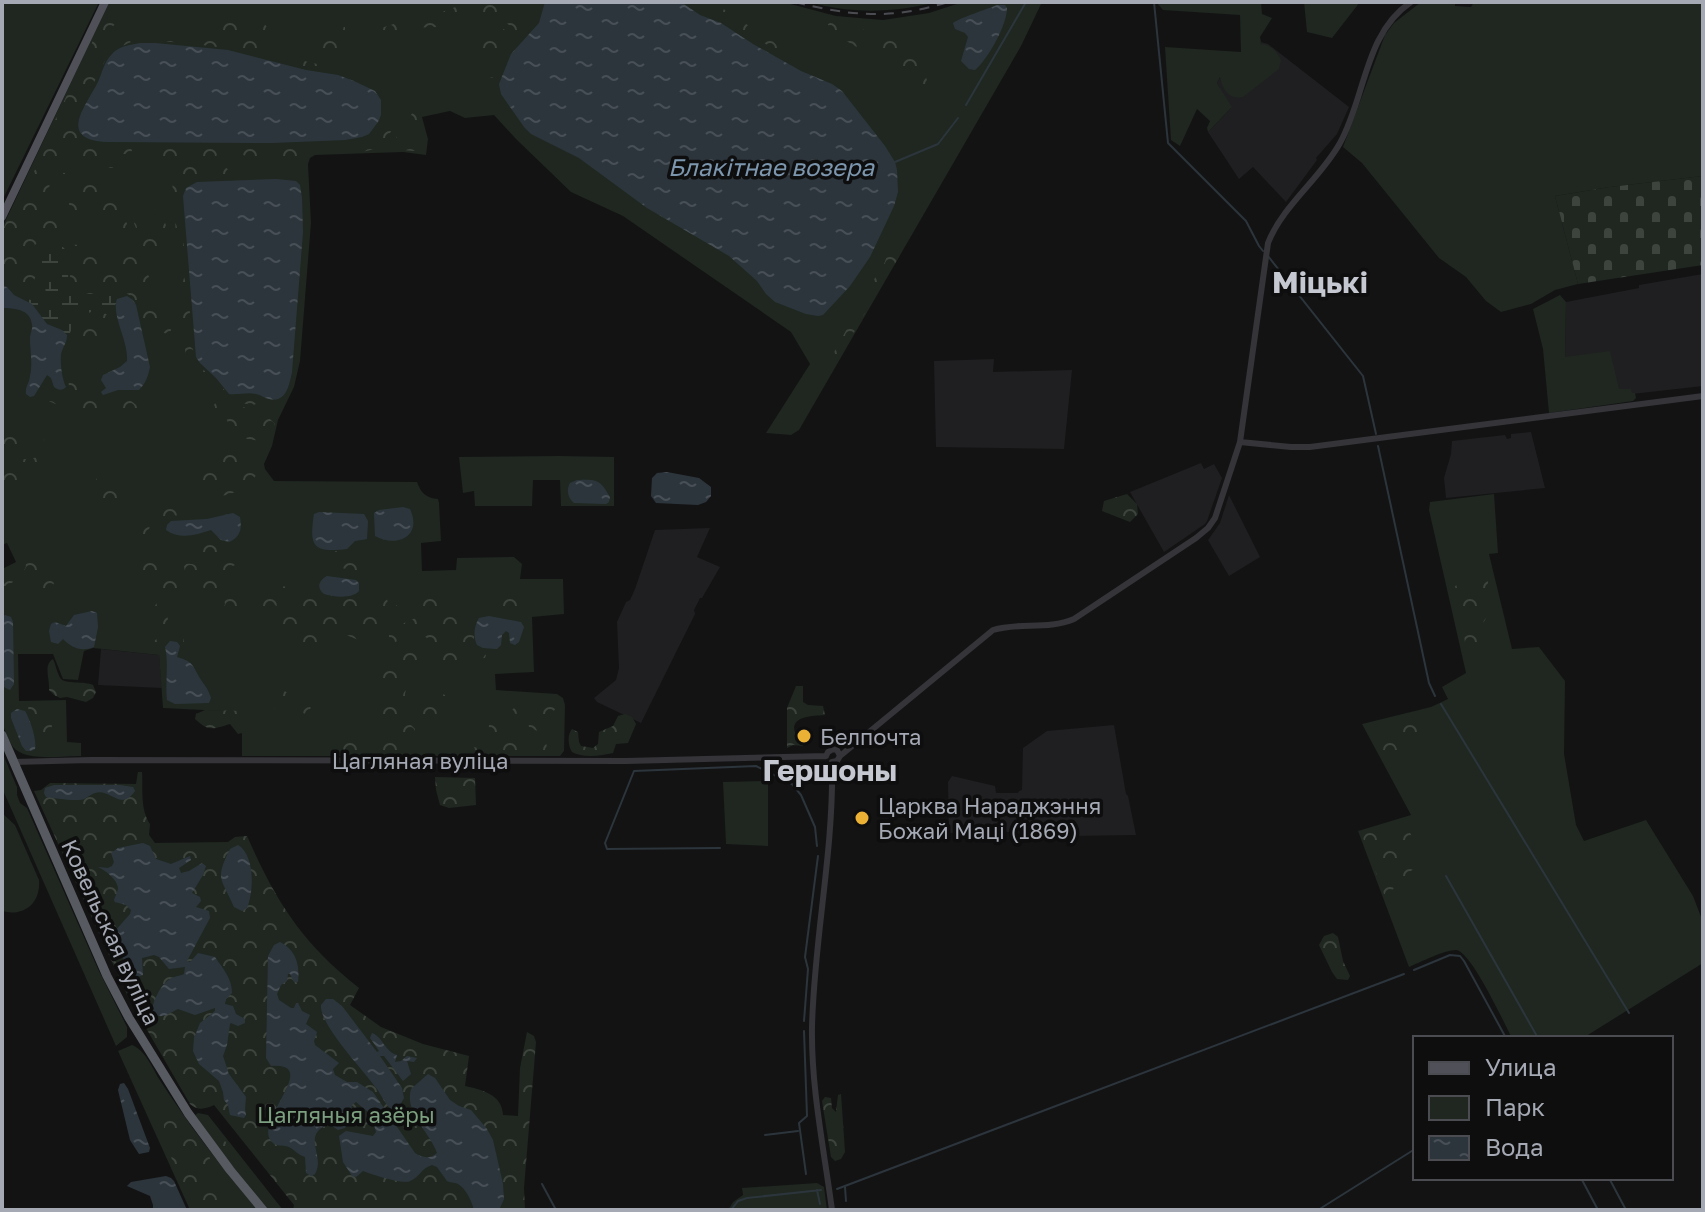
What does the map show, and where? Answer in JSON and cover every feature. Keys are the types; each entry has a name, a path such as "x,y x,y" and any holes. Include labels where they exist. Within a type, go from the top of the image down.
{"highway":[{"name":"Ковельская вуліца","path":"2,735 107,976 129,1018 188,1113 263,1210"}],"main road":[{"path":"2,217 105,2"}],"street":[{"path":"832,762 993,630 1008,626 1055,625 1074,619 1205,531 1215,518 1240,442 1268,243 1273,231 1338,146 1384,28 1411,2"},
{"path":"1240,442 1310,447 1703,396"},
{"path":"832,762 826,756 829,750 837,750 840,756"},
{"name":"Цагляная вуліца","path":"13,762 626,761 826,756"},
{"path":"832,762 832,807 812,1026 814,1086 832,1210"}],"shaded area":[{"path":"1261,42 1268,44 1349,107 1337,134 1286,202 1253,167 1239,179 1208,132 1231,108 1217,83 1223,72"},
{"path":"1703,274 1703,386 1632,394 1619,390 1565,357 1566,302"},
{"path":"994,359 993,372 1072,370 1064,449 936,447 934,361"},
{"path":"1531,432 1545,488 1446,498 1444,478 1452,441 1505,435 1507,439 1511,438 1511,434"},
{"path":"1201,463 1204,469 1214,464 1222,478 1207,521 1164,552 1130,492"},
{"path":"1229,495 1260,557 1229,576 1208,540 1220,523"},
{"path":"710,528 697,557 720,567 700,598 641,723 597,702 594,698 616,680 619,668 617,622 635,589 655,530"},
{"path":"101,649 159,655 162,688 98,685"},
{"path":"1114,725 1136,835 1072,836 1065,831 949,833 948,782 952,776 995,786 996,793 1018,793 1022,790 1023,748 1047,731"}],"green space":[{"path":"2,2 99,2 2,201"},
{"path":"109,2 783,2 836,16 883,20 929,13 963,2 1042,2 1021,46 799,430 791,435 766,433 810,364 791,332 623,216 571,192 494,115 465,118 450,111 422,117 428,139 426,155 403,152 315,155 310,158 311,223 300,361 294,387 278,420 265,469 274,481 417,482 424,494 438,499 439,503 441,541 421,543 422,571 456,570 457,558 514,557 522,564 520,579 563,579 564,614 532,617 534,672 495,674 496,690 557,694 563,698 564,751 560,756 242,756 242,712 163,708 159,655 93,648 84,651 78,680 63,679 53,654 18,654 19,701 66,700 67,742 81,743 81,756 35,756 26,755 13,747 2,723 2,569 16,562 7,543 2,545 2,228"},
{"path":"115,2 122,6 122,12 105,43 127,39 131,42 108,55 78,114 76,127 80,135 92,144 128,145 132,151 117,156 125,164 122,168 99,164 82,168 40,163 38,156 107,11"},
{"path":"469,2 509,7 522,27 517,31 496,18 472,17 437,27 410,28 387,41 374,41 371,37 374,30 408,17 434,15"},
{"path":"688,2 711,2 741,19 755,32 769,37 781,50 776,51 744,34 725,16 705,13"},
{"path":"809,2 936,2 872,11 840,9"},
{"path":"1156,2 1261,2 1262,14 1272,18 1260,37 1260,44 1273,49 1281,60 1279,69 1243,97 1230,95 1220,77 1217,83 1232,107 1208,132 1210,121 1197,109 1180,146 1171,140 1165,47 1241,52 1240,15 1163,10"},
{"path":"1304,2 1360,2 1332,38 1307,32"},
{"path":"1421,2 1455,2 1455,6 1471,7 1474,2 1702,2 1703,176 1555,196 1578,284 1555,290 1531,304 1501,312 1486,301 1466,277 1439,258 1362,163 1343,147 1385,35 1394,23"},
{"path":"233,10 251,22 264,23 284,51 313,63 328,65 339,61 343,66 342,72 312,70 271,56 139,38 139,34 145,31 169,36 189,33 203,35 209,23"},
{"path":"295,19 308,36 323,28 345,27 349,48 343,54 310,51 292,31"},
{"path":"836,20 870,32 904,32 922,58 929,90 833,33 828,24"},
{"path":"492,26 506,31 515,42 497,76 492,78 480,72 479,61 483,41"},
{"path":"433,103 466,105 483,111 463,115 447,109 425,112 420,118 423,130 421,148 403,150 396,139 402,127 415,111"},
{"path":"384,120 394,122 392,130 377,147 363,152 348,149 351,142 370,136"},
{"path":"291,143 305,147 308,153 302,157 250,157 243,155 239,148 243,144 276,146"},
{"path":"145,144 216,144 222,151 216,156 160,165 141,154 138,148"},
{"path":"213,163 225,166 228,175 191,180 181,195 183,272 192,330 187,336 183,332 172,179 184,167"},
{"path":"36,169 65,173 69,179 65,184 53,180 50,183 50,196 60,192 64,195 64,230 57,237 41,234 32,248 38,270 33,283 43,292 41,298 29,299 17,296 2,285 2,231 29,176"},
{"path":"82,173 94,175 102,182 101,191 91,196 94,209 104,207 109,195 118,202 170,334 164,333 152,320 147,323 151,337 144,336 137,304 131,296 115,292 88,294 80,292 71,283 72,261 68,248 72,245 88,244 101,251 113,267 119,268 120,264 118,234 112,227 111,215 106,214 101,222 70,212 69,203 75,194 74,179"},
{"path":"1703,176 1703,265 1578,284 1555,196"},
{"path":"150,209 156,210 163,218 169,244 166,248 160,245 148,253 141,247 134,223 137,218 145,217 147,231 151,235 156,234 158,229 148,213"},
{"path":"895,240 903,244 898,259 879,278 874,297 840,357 834,359 833,354"},
{"path":"50,243 66,250 68,279 77,292 88,296 108,293 127,296 123,296 114,306 118,316 107,308 93,311 78,321 68,339 24,299 39,300 46,294 39,259 42,247"},
{"path":"1560,295 1566,302 1565,357 1610,351 1619,389 1631,389 1636,398 1633,401 1549,413 1543,349 1533,309"},
{"path":"99,313 114,318 118,325 117,333 106,331 99,337 88,333 77,343 71,341 70,336 82,321"},
{"path":"188,345 193,349 195,364 212,376 228,394 253,396 259,398 259,403 253,405 224,400 198,384 186,362 185,348"},
{"path":"71,372 94,377 92,395 96,401 108,406 130,400 146,413 146,418 139,421 118,413 99,420 78,406 62,407 40,397 46,382 58,391 68,390"},
{"path":"216,402 262,411 275,424 271,439 267,442 247,439 216,410"},
{"path":"17,423 25,434 41,432 45,436 44,441 26,451 10,451 2,442 2,431"},
{"path":"237,454 260,460 257,475 237,491 221,496 203,496 202,465 214,457"},
{"path":"41,457 47,460 48,466 35,474 35,489 2,479 2,462"},
{"path":"459,457 614,457 614,506 561,506 560,480 533,480 532,506 475,506 474,491 463,493"},
{"path":"100,461 114,474 116,489 122,497 122,504 115,507 102,508 92,504 91,492 97,478 95,465"},
{"path":"1127,494 1137,504 1138,514 1130,522 1102,511 1104,501"},
{"path":"1494,494 1498,553 1489,554 1512,649 1539,647 1565,681 1564,754 1576,825 1584,841 1646,820 1693,896 1703,922 1703,963 1586,1036 1511,1036 1478,974 1456,950 1409,967 1358,831 1411,815 1362,724 1431,707 1448,699 1442,687 1466,673 1429,510 1430,502"},
{"path":"186,504 196,508 192,517 171,515 159,518 150,526 145,542 125,543 128,536 141,535 136,522 155,509"},
{"path":"209,533 213,535 216,547 232,544 240,547 242,555 237,564 221,572 215,555 191,557 182,551 184,540"},
{"path":"354,547 358,549 359,577 355,577 350,569 323,567 316,561 322,554"},
{"path":"28,549 36,554 37,567 54,583 45,595 36,592 35,581 25,583 16,580 2,586 2,572 13,567 18,574 24,571 26,566 22,552"},
{"path":"156,553 162,557 159,564 161,569 173,574 183,587 178,595 170,599 167,612 169,629 183,630 184,643 169,638 162,651 153,642 161,635 154,608 162,598 161,593 132,573 131,569 136,562"},
{"path":"186,564 195,565 230,590 240,603 243,619 220,621 216,615 225,605 224,597 189,579"},
{"path":"1475,570 1488,570 1488,585 1480,594 1487,609 1482,624 1487,638 1472,666 1467,659 1464,635 1470,633 1469,624 1462,619 1455,586 1465,582 1472,584"},
{"path":"284,586 300,597 376,595 387,599 389,607 380,620 379,634 363,642 332,629 326,630 311,658 303,660 297,655 296,639 280,626 277,606 270,603 257,611 252,607 252,597 256,592"},
{"path":"441,587 452,594 465,595 462,601 449,605 447,611 451,614 465,610 475,613 474,643 486,655 456,670 432,656 424,656 412,663 403,660 403,651 415,651 425,646 427,638 421,634 412,633 392,643 389,641 389,634 418,617 415,612 391,624 389,617 398,603 426,599"},
{"path":"488,594 505,598 530,598 542,602 542,605 524,619 503,617 487,608"},
{"path":"384,653 396,660 408,680 405,694 407,709 398,720 415,729 413,752 342,754 339,748 348,742 351,717 355,714 359,721 361,746 371,736 387,737 392,733 372,716 374,709 390,704 392,699 389,691 375,681 378,662"},
{"path":"53,659 63,681 93,685 96,692 93,698 86,702 54,695 49,690 48,673 48,665"},
{"path":"796,686 803,686 803,702 823,706 825,715 798,720 794,729 803,746 787,748 787,708"},
{"path":"282,689 293,697 308,697 310,711 306,714 292,713 274,708 270,699"},
{"path":"435,690 449,697 451,704 426,726 423,716 411,710 425,706"},
{"path":"539,696 557,698 560,702 551,715 552,734 546,742 546,755 539,752 540,735 529,727 527,716 511,711 514,708 534,707"},
{"path":"55,701 62,706 53,718 51,733 46,734 41,731 39,721 29,715 28,706 35,702"},
{"path":"205,710 242,711 242,733 238,734 230,724 215,728 204,726 195,719 196,714"},
{"path":"493,712 500,716 500,729 523,733 520,755 482,756 473,752 474,747 482,749 487,746 490,715"},
{"path":"625,714 632,717 636,724 628,743 616,744 613,753 603,755 586,756 572,752 569,734 572,729 578,732 581,746 593,748 598,744 599,732 613,726 618,716"},
{"path":"1423,716 1423,727 1397,740 1395,745 1403,759 1399,772 1394,773 1379,744 1379,725"},
{"path":"2,752 17,787 20,803 27,808 127,1027 127,1037 116,1046 2,788"},
{"name":"Цагляныя азёры","path":"138,772 142,772 143,805 150,824 149,835 155,843 228,842 235,837 247,836 292,920 322,955 359,988 350,1005 381,1027 423,1044 469,1056 465,1086 484,1091 495,1098 503,1115 518,1116 520,1068 527,1032 534,1036 525,1210 293,1210 294,1205 214,1105 202,1109 190,1104 128,997 34,791 50,783 136,784"},
{"path":"435,777 475,778 476,805 449,808 440,805"},
{"path":"768,781 768,846 726,844 723,782"},
{"path":"2,813 15,825 39,880 34,901 17,912 2,911"},
{"path":"1399,821 1405,822 1420,854 1414,868 1388,894 1384,894 1363,838 1366,833"},
{"path":"1333,933 1338,937 1350,976 1348,980 1337,979 1319,945 1324,936"},
{"path":"132,1045 144,1055 194,1130 258,1210 190,1210 118,1051"},
{"path":"841,1094 845,1152 841,1159 835,1161 831,1157 822,1101 825,1097 831,1098 832,1108 836,1112 838,1095"},
{"path":"168,1108 183,1125 183,1134 196,1140 206,1151 211,1164 209,1178 212,1186 218,1189 230,1186 251,1210 197,1210 168,1148 164,1122"},
{"path":"195,1115 208,1115 283,1210 268,1210 247,1187"},
{"path":"212,1129 220,1133 238,1161 255,1179 266,1199 278,1210 270,1210 237,1172 231,1157 219,1148 209,1132"},
{"path":"817,1183 824,1187 827,1210 728,1210 743,1195 742,1188"}],"water":[{"name":"Блакітнае возера","path":"545,2 681,2 842,91 895,162 898,192 870,257 850,286 823,315 806,314 775,302 729,256 647,208 579,158 531,134 524,127 501,94 499,84 511,54 539,23"},
{"path":"997,5 1007,8 1000,32 980,65 975,70 969,69 961,61 968,37 955,29 953,23"},
{"path":"140,43 228,50 338,75 375,91 381,100 381,115 369,134 345,140 111,142 84,136 79,130 81,113 107,60 118,49"},
{"path":"296,181 300,185 303,232 292,372 286,392 275,400 253,393 229,394 196,357 183,196 186,188 197,182"},
{"path":"2,286 32,304 47,324 67,335 61,358 66,387 60,390 54,387 47,375 34,396 26,394 31,366 31,320 21,310 2,308"},
{"path":"127,296 136,305 150,367 139,390 118,390 103,395 101,392 106,388 101,380 103,375 127,361 116,305 117,299"},
{"path":"657,473 699,478 711,487 711,496 698,505 656,503 651,496 652,478"},
{"path":"577,480 600,483 610,497 609,502 574,503 568,488 570,483"},
{"path":"403,507 410,509 413,519 410,533 405,538 391,541 375,536 374,513"},
{"path":"233,513 240,517 241,528 236,538 229,542 221,540 211,530 182,536 166,530 171,521 207,519"},
{"path":"314,514 364,514 368,521 367,539 355,541 347,549 320,548 313,541 312,534"},
{"path":"327,576 356,580 359,591 347,596 324,594 320,584"},
{"path":"92,611 97,613 98,627 94,647 77,648 63,639 58,644 51,642 51,624 55,622 66,626 74,615"},
{"path":"489,616 521,622 524,627 519,642 515,645 510,643 506,631 497,649 477,645 477,621"},
{"path":"2,617 11,617 13,622 14,684 10,690 2,686"},
{"path":"170,641 180,646 177,657 194,667 209,692 209,703 175,704 167,700 165,647"},
{"path":"17,709 25,711 31,724 35,749 31,751 26,751 22,746 11,718 11,713"},
{"path":"54,785 120,785 133,787 135,791 130,797 120,800 101,792 81,800 46,797 45,788"},
{"path":"143,843 150,846 156,859 171,864 190,856 191,860 179,868 181,873 202,863 206,866 192,893 200,897 201,901 196,907 209,911 210,918 187,961 190,962 198,953 215,957 232,988 225,1004 233,1006 236,1014 245,1019 245,1023 238,1026 230,1024 223,1056 229,1074 246,1097 244,1118 230,1115 219,1081 199,1064 193,1051 200,1023 215,1008 195,1015 178,1009 158,1016 152,1011 164,985 184,974 185,967 169,969 154,955 142,958 143,975 137,977 128,968 120,950 115,931 131,910 115,902 117,885 110,875 98,867 112,866 111,853 118,848"},
{"path":"238,845 248,857 252,874 249,901 242,911 234,907 221,874 230,849"},
{"path":"280,942 293,954 298,982 294,982 288,974 287,981 277,994 279,1000 291,1008 298,1003 302,1011 310,1015 306,1024 317,1032 315,1045 339,1063 333,1069 335,1075 347,1082 357,1082 373,1092 415,1153 426,1157 437,1153 414,1114 410,1098 411,1089 428,1074 435,1078 450,1100 471,1110 487,1129 493,1140 503,1184 504,1199 499,1210 474,1210 464,1189 457,1183 447,1181 432,1165 406,1182 363,1171 356,1177 352,1176 343,1162 339,1136 346,1131 373,1136 376,1132 373,1121 375,1112 368,1112 356,1102 352,1105 345,1128 338,1130 329,1124 316,1134 318,1167 311,1176 306,1173 305,1157 271,1141 268,1132 271,1120 289,1082 290,1073 285,1067 271,1066 266,1058 268,956 274,945"},
{"path":"326,999 333,999 342,1006 377,1052 370,1038 372,1033 397,1055 395,1062 407,1056 417,1058 414,1062 407,1061 411,1074 403,1081 384,1056 380,1056 402,1088 404,1098 399,1107 389,1107 334,1035 322,1013 321,1005"},
{"path":"124,1083 149,1152 139,1154 130,1140 118,1090"},
{"path":"166,1176 174,1181 187,1210 153,1210 150,1196 127,1186 131,1182"}],"waterway":[{"path":"966,105 1026,2"},
{"path":"1154,2 1168,143 1246,221 1263,251"},
{"path":"895,162 938,144 958,118"},
{"path":"1268,256 1363,376 1376,434"},
{"path":"1378,446 1429,683 1435,696"},
{"path":"1441,704 1629,1013"},
{"path":"720,848 607,849 605,843 634,771 756,766 792,784 801,795 815,827 817,846"},
{"path":"804,1021 808,969 805,957 818,856"},
{"path":"1446,876 1537,1036"},
{"path":"1414,970 1450,955 1460,956 1505,1036"},
{"path":"837,1189 1404,974"},
{"path":"804,1031 807,1116 799,1123 806,1174"},
{"path":"765,1135 798,1131"},
{"path":"1318,1210 1413,1150"},
{"path":"1582,1180 1598,1210"},
{"path":"1610,1180 1626,1210"},
{"path":"542,1184 556,1210"},
{"path":"845,1187 846,1201"},
{"path":"817,1190 820,1204"},
{"path":"731,1210 738,1201 747,1198 821,1190"}],"railway":[{"path":"795,2 871,14 908,12 948,2"}],"place":[{"name":"Белпочта","path":"804,736"},
{"name":"Царква Нараджэння Божай Маці (1869)","path":"862,818"}],"district":[{"name":"Міцькі","path":"1320,282"},
{"name":"Гершоны","path":"830,770"}]}
